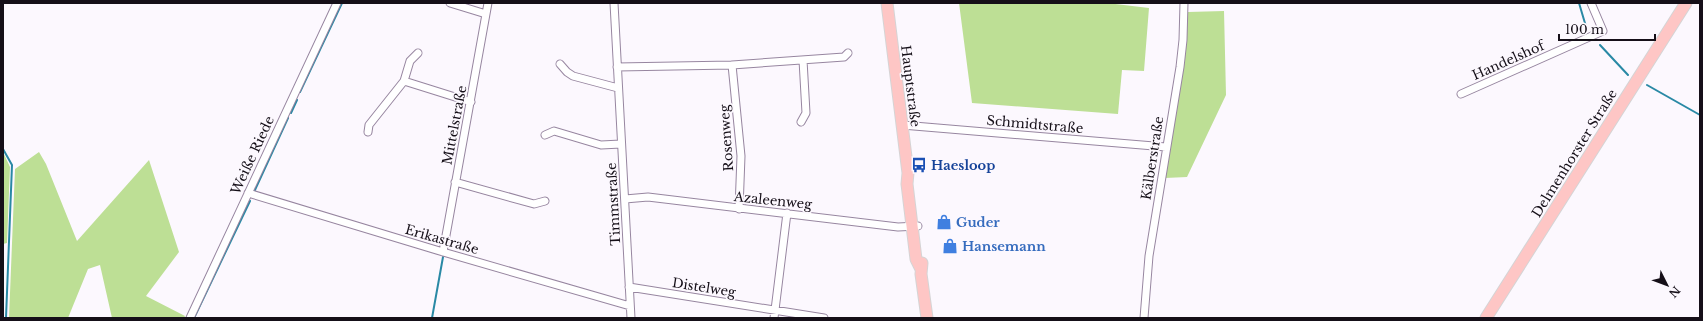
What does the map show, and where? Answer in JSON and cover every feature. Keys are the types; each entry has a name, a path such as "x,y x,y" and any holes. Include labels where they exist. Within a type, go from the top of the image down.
{"main road":[{"name":"Hauptstraße","path":"887,3 908,173 913,184 915,226 922,258 921,269 927,318"},
{"name":"Delmenhorster Straße","path":"1486,318 1686,3"}],"street":[{"name":"Weiße Riede","path":"190,318 337,3"},
{"path":"450,3 486,14"},
{"name":"Mittelstraße","path":"443,252 488,3"},
{"name":"Timmstraße","path":"614,3 631,318"},
{"name":"Kälberstraße","path":"1144,318 1149,256 1180,67 1183,40 1184,3"},
{"name":"Handelshof","path":"1461,94 1603,31 1592,3"},
{"path":"368,132 369,125 404,81 410,61 418,53"},
{"path":"617,67 732,65 844,57 848,53"},
{"path":"801,122 806,113 803,60"},
{"path":"560,64 573,76 618,88"},
{"name":"Rosenweg","path":"732,65 741,156 739,209"},
{"path":"404,81 471,102"},
{"name":"Schmidtstraße","path":"902,124 1166,147"},
{"path":"545,135 554,131 601,145 621,144"},
{"path":"455,182 534,204 545,201"},
{"name":"Erikastraße","path":"248,193 443,252 630,306"},
{"name":"Azaleenweg","path":"625,199 648,198 898,227 915,226"},
{"path":"774,318 787,213"},
{"name":"Distelweg","path":"629,286 824,318"}],"green space":[{"path":"959,3 1107,3 1149,8 1144,71 1122,70 1118,114 972,103"},
{"path":"1224,11 1226,95 1187,177 1165,178 1184,64 1188,12"},
{"path":"3,152 10,167 7,243 3,244"},
{"path":"39,152 46,164 77,241 149,160 179,252 146,296 185,316 184,318 112,318 100,265 88,269 68,318 9,318 15,169"}],"waterway":[{"path":"300,92 342,3"},
{"path":"1579,3 1587,30"},
{"path":"1600,45 1628,75"},
{"path":"1647,85 1700,115"},
{"path":"291,113 297,100"},
{"path":"254,192 288,118"},
{"path":"3,149 12,165 6,318"},
{"path":"194,318 250,201"},
{"path":"432,318 443,257"}],"place":[{"name":"Haesloop","path":"919,165"},
{"name":"Guder","path":"944,222"},
{"name":"Hansemann","path":"950,246"}]}
